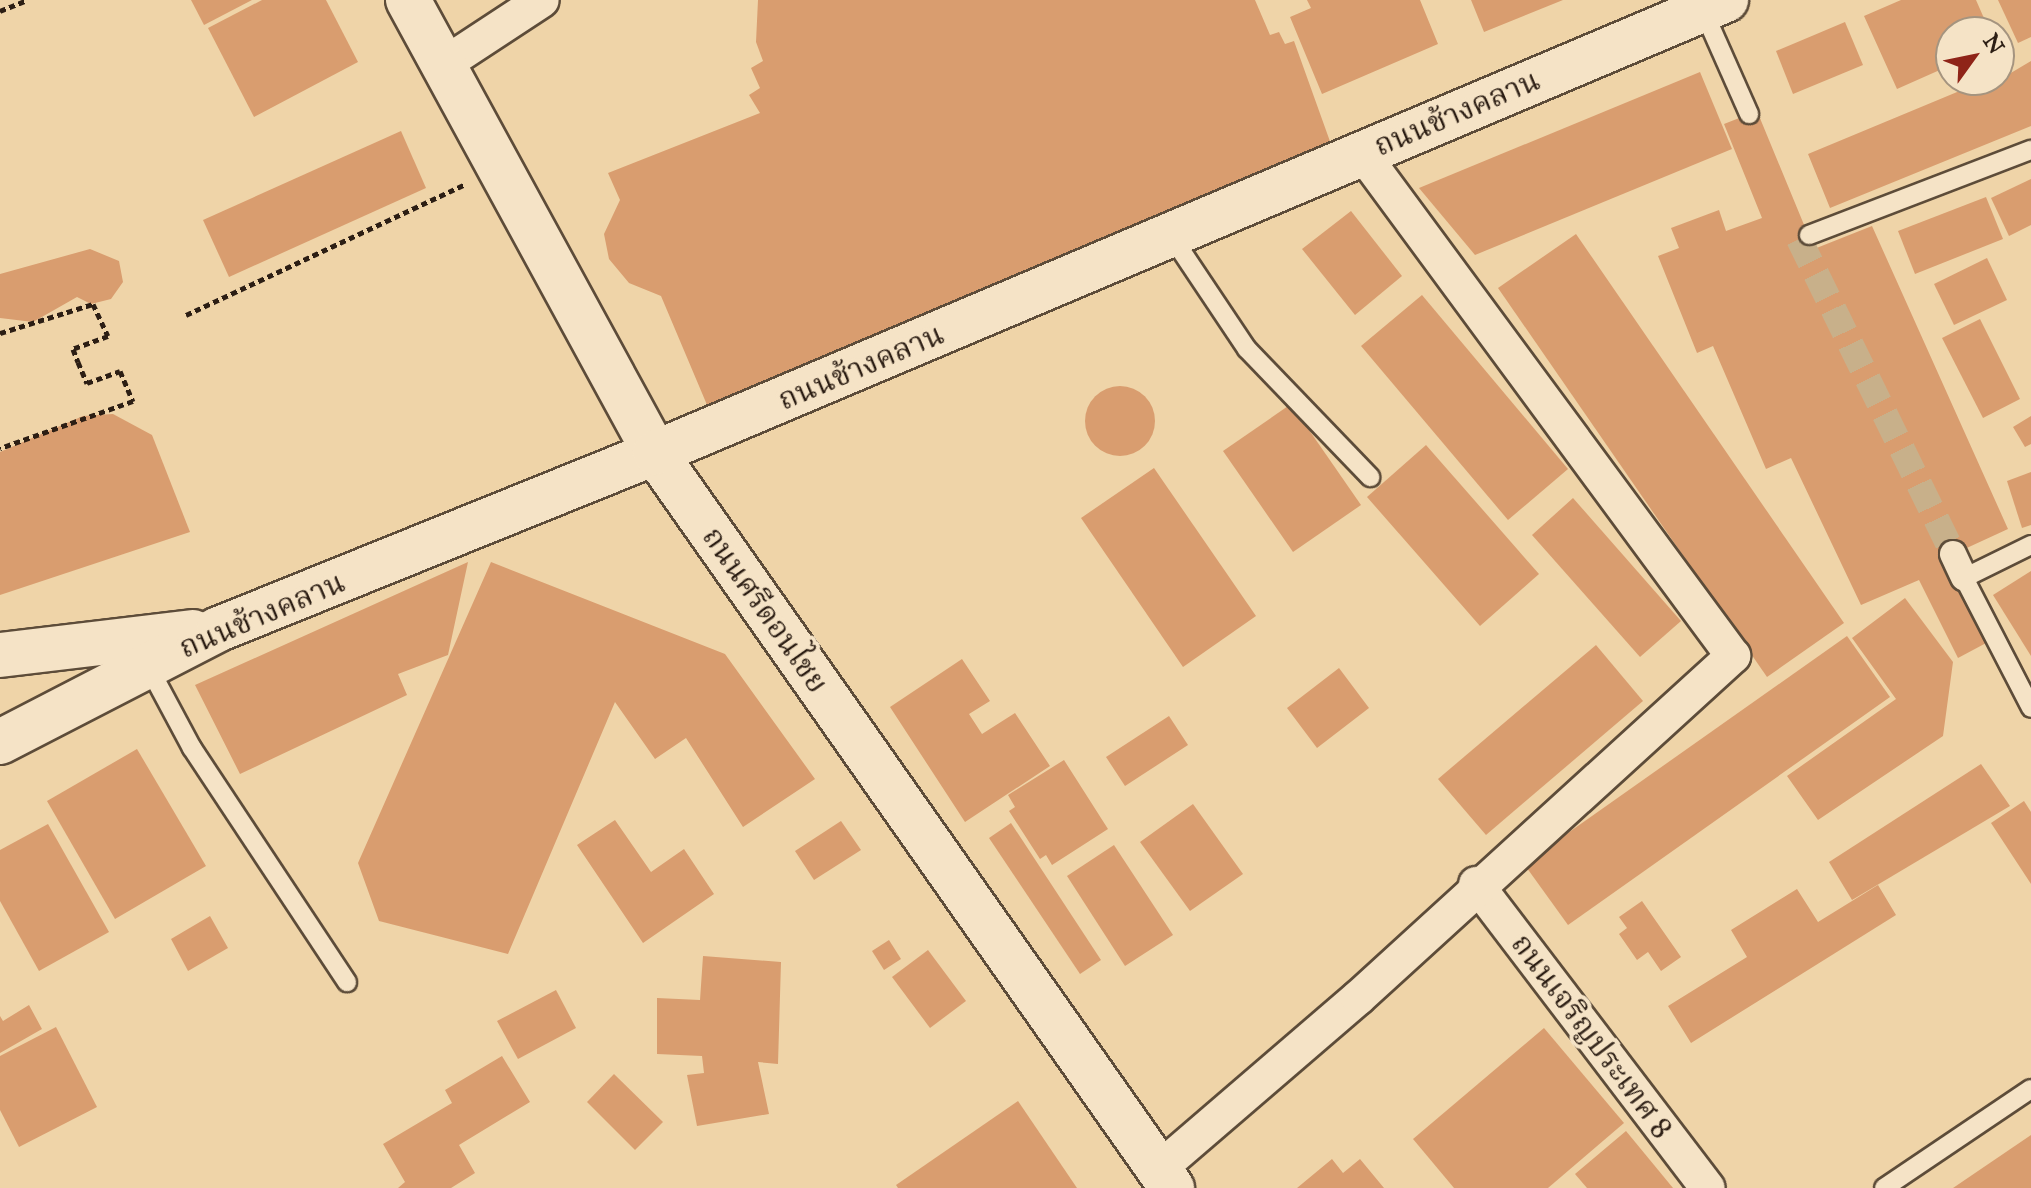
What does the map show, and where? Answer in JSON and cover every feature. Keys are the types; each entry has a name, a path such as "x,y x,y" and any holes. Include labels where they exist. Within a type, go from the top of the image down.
{"street":[{"name":"ถนนศรีดอนไชย","path":"408,0 655,453 1166,1178"},
{"path":"443,65 542,0"},
{"name":"ถนนช้างคลาน","path":"0,742 219,629 655,453 1715,5"},
{"path":"1166,1178 1476,884 1733,656 1362,153"},
{"path":"0,655 219,629"},
{"name":"ถนนเจริญประเทศ 8","path":"1476,884 1708,1188"}],"lane":[{"path":"1715,5 1749,114"},
{"path":"1809,235 2031,150"},
{"path":"1170,234 1247,349 1370,477"},
{"path":"2031,545 1959,566 2031,708"},
{"path":"148,666 192,748 347,982"},
{"path":"1884,1188 2031,1089"}],"path":[{"path":"0,11 27,0"},
{"path":"186,315 459,188"},
{"path":"0,333 93,304 108,336 73,349 78,362 87,383 120,371 133,401 0,448"}],"building":[{"path":"191,0 252,0 204,25"},
{"path":"262,0 326,0 358,62 254,117 208,28"},
{"path":"758,0 1255,0 1270,35 1279,32 1285,44 1294,41 1332,147 710,412 661,296 629,283 609,259 604,234 620,200 608,173 760,113 749,95 760,88 751,68 763,61 756,42"},
{"path":"1307,0 1420,0 1438,44 1322,94 1290,17 1311,8"},
{"path":"1471,0 1563,0 1484,32"},
{"path":"1901,0 1976,0 1983,16 1935,16 1935,72 1897,89 1864,16"},
{"path":"1998,0 2031,0 2031,37 2018,43 2015,16 2005,16"},
{"path":"1845,22 1863,65 1793,94 1776,51"},
{"path":"2031,61 2031,126 1830,208 1808,154 1948,96 2015,96 2015,70"},
{"path":"1700,72 1732,149 1475,255 1419,188"},
{"path":"1757,111 1814,249 1872,226 2008,529 1945,558 1988,642 1958,658 1919,580 1861,605 1791,458 1766,469 1713,346 1697,353 1658,256 1679,248 1671,228 1719,210 1726,231 1762,218 1724,124"},
{"path":"401,131 426,188 229,277 203,220"},
{"path":"2031,179 2031,225 2009,236 1991,198"},
{"path":"1986,197 2003,239 1915,274 1898,231"},
{"path":"1351,211 1402,276 1355,315 1302,249"},
{"path":"1576,234 1844,623 1767,677 1498,288"},
{"path":"90,249 119,261 123,282 111,299 91,304 77,297 33,322 0,318 0,274"},
{"path":"1987,258 2007,300 1954,325 1934,284"},
{"path":"1422,295 1568,469 1508,520 1361,346"},
{"path":"1980,319 2020,399 1983,418 1942,338"},
{"path":"1120,386 1145,396 1155,421 1145,446 1120,456 1095,446 1085,421 1095,396"},
{"path":"1291,404 1361,505 1293,552 1223,451"},
{"path":"113,414 152,435 190,532 0,595 0,452 83,416"},
{"path":"2031,416 2031,444 2025,447 2013,427"},
{"path":"1426,445 1539,574 1480,626 1367,497"},
{"path":"1154,468 1256,616 1183,667 1081,518"},
{"path":"2031,472 2031,525 2022,528 2007,481"},
{"path":"1573,498 1681,621 1640,657 1532,535"},
{"path":"468,562 448,655 398,674 407,695 240,774 195,685"},
{"path":"491,562 725,654 815,779 743,827 686,738 655,759 615,702 508,954 379,921 358,863"},
{"path":"2031,571 2031,656 1993,595"},
{"path":"1905,598 1953,662 1943,736 1818,820 1787,776 1896,699 1852,638"},
{"path":"1847,636 1890,697 1568,925 1524,864"},
{"path":"1596,645 1643,701 1486,835 1438,779"},
{"path":"962,659 990,701 969,714 982,734 1015,713 1050,766 965,822 890,707"},
{"path":"1339,668 1369,708 1317,748 1287,708"},
{"path":"1169,716 1188,745 1125,786 1106,757"},
{"path":"137,749 206,866 115,919 47,801"},
{"path":"1064,760 1108,829 1052,865 1046,855 1040,859 1009,811 1015,807 1008,795"},
{"path":"1981,764 2010,806 1852,900 1829,862"},
{"path":"2024,801 2031,812 2031,884 1991,823"},
{"path":"1193,804 1243,874 1190,911 1140,842"},
{"path":"615,820 651,872 684,849 714,894 643,943 577,845"},
{"path":"841,821 861,850 814,880 795,851"},
{"path":"1011,823 1101,960 1080,974 989,838"},
{"path":"48,824 109,932 39,971 0,901 0,850"},
{"path":"1114,845 1173,935 1125,966 1067,876"},
{"path":"1878,885 1896,915 1691,1043 1668,1006 1747,957 1731,930 1797,889 1818,922"},
{"path":"1642,901 1681,957 1661,971 1648,952 1637,960 1619,934 1627,928 1619,917"},
{"path":"210,916 228,948 188,971 171,939"},
{"path":"889,940 901,959 884,970 872,951"},
{"path":"928,950 966,1001 930,1028 892,977"},
{"path":"703,956 781,962 778,1064 758,1062 769,1114 697,1126 687,1075 704,1073 702,1056 657,1054 657,998 700,1000"},
{"path":"556,990 576,1028 518,1059 497,1021"},
{"path":"29,1005 42,1029 0,1053 0,1016 3,1021"},
{"path":"56,1027 97,1107 19,1147 0,1110 0,1056"},
{"path":"1544,1028 1624,1123 1548,1188 1454,1188 1413,1139"},
{"path":"502,1056 530,1102 459,1145 475,1173 451,1188 398,1188 405,1182 383,1144 452,1103 445,1090"},
{"path":"614,1074 663,1122 635,1150 587,1102"},
{"path":"1018,1101 1077,1188 898,1188 896,1185"},
{"path":"1626,1131 1673,1188 1587,1188 1575,1174"},
{"path":"2031,1135 2031,1188 1953,1188"},
{"path":"1332,1159 1343,1173 1360,1159 1384,1188 1297,1188"}],"tunnel":[{"path":"1799,239 1953,554"}]}
